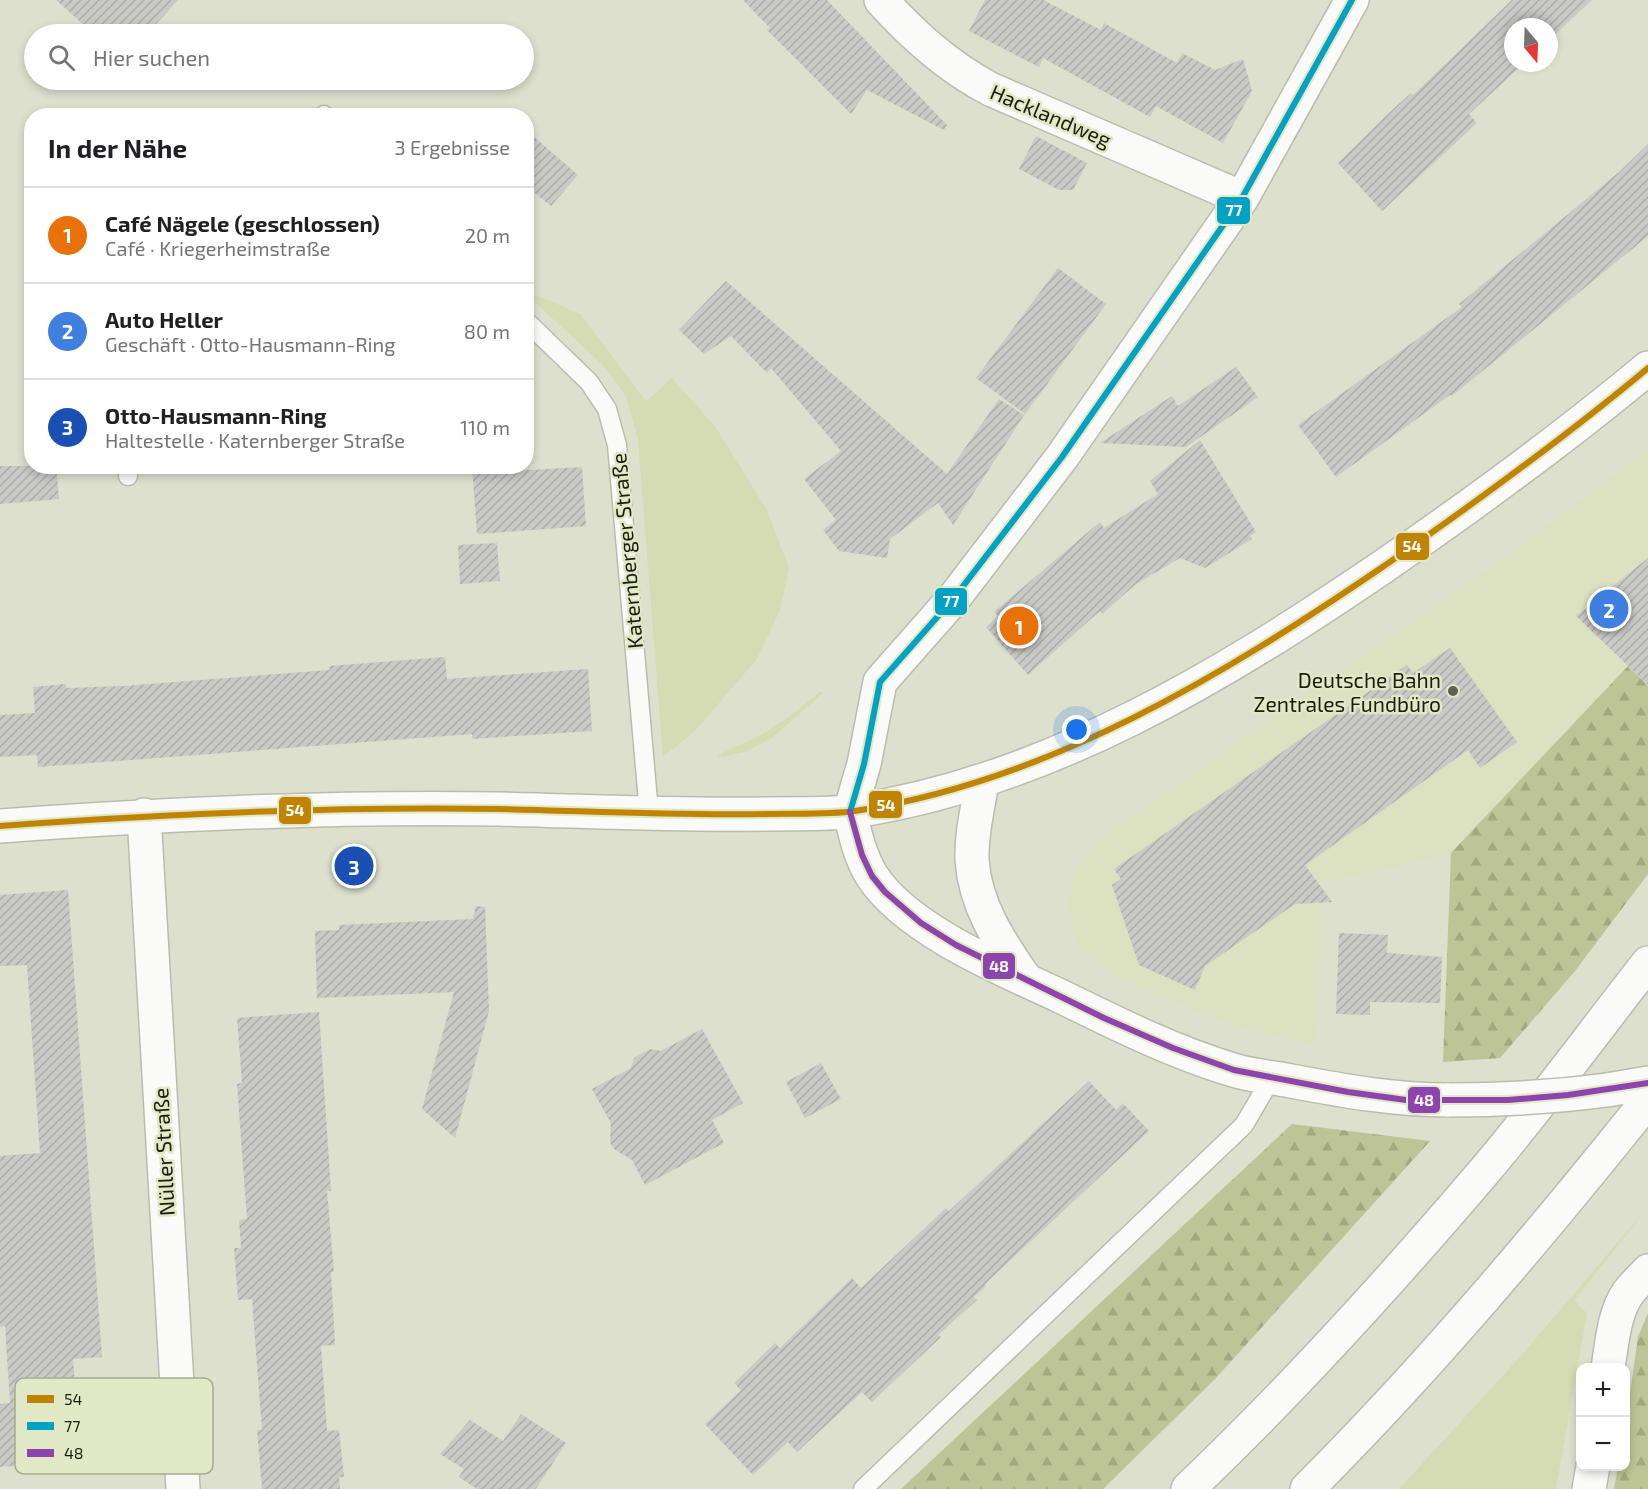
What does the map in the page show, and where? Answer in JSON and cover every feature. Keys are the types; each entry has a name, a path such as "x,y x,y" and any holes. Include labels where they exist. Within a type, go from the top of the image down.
{"main road":[{"name":"Hacklandweg","path":"881,0 925,45 965,75 990,89 1242,198"},
{"path":"1352,0 1242,198 1062,457 954,598 880,682 869,744 850,812 862,855 872,876 885,892 921,923 956,945 1027,981 1173,1048 1234,1070 1394,1098 1449,1100 1508,1100 1568,1095 1648,1083"},
{"path":"0,826 144,815 357,808 747,814 850,812 912,801 982,782 1068,748 1155,707 1307,618 1456,516 1591,416 1648,368"},
{"path":"982,782 972,859 977,887 983,908 999,941 1027,981"},
{"name":"Nüller Straße","path":"144,815 177,1378"},
{"path":"1188,1489 1248,1431 1378,1293 1483,1172 1648,963"},
{"path":"1307,1489 1447,1341 1563,1206 1648,1100"},
{"path":"1609,1363 1621,1308 1629,1293 1648,1271"},
{"path":"1589,1489 1592,1471"},
{"name":"Nüller Straße","path":"182,1474 183,1489"}],"lane":[{"name":"Katernberger Straße","path":"534,329 589,382 607,409 617,445 649,813"},
{"path":"863,1489 1244,1125 1272,1077"}],"shaded area":[{"path":"534,294 580,314 646,401 672,378 717,429 767,510 789,568 780,610 757,659 695,731 663,757 638,440 626,396 602,364 534,301"},
{"path":"1648,449 1648,686 1628,666 1451,853 1323,883 1316,1045 1237,1026 1161,996 1109,971 1079,946 1067,905 1076,870 1101,838 1514,551"},
{"path":"821,691 823,693 772,738 745,752 716,758 774,727"},
{"path":"1648,1207 1574,1301 1587,1313 1578,1363 1576,1363 1576,1375 1556,1489 1399,1489 1520,1357"}],"green space":[{"path":"1628,666 1648,686 1648,874 1575,971 1500,1058 1443,1062 1451,853"},
{"path":"1292,1124 1430,1141 1215,1379 1103,1489 901,1489"},
{"path":"1648,1313 1648,1489 1614,1489 1617,1471 1630,1471 1630,1393 1638,1337"}],"building":[{"path":"56,0 178,0 156,24 83,24"},
{"path":"743,0 827,0 947,125 944,130 867,90 851,114 767,30 770,28"},
{"path":"985,0 1043,0 1101,30 1104,23 1177,63 1182,53 1215,70 1243,59 1252,91 1223,143 1156,106 1150,117 1043,58 1039,67 969,31"},
{"path":"1512,0 1592,0 1558,32 1558,18 1504,18 1504,72 1514,72 1469,114 1477,123 1382,211 1338,163 1390,112 1411,93 1413,95"},
{"path":"1036,136 1087,163 1073,190 1059,190 1019,169"},
{"path":"534,137 578,175 551,206 534,192"},
{"path":"1648,144 1648,236 1452,396 1450,395 1336,477 1298,425 1462,307 1459,304 1619,172"},
{"path":"1058,268 1106,304 1025,414 976,378"},
{"path":"726,281 947,474 999,399 1024,415 953,525 938,503 890,539 887,558 839,551 823,530 836,520 804,479 841,451 771,368 767,373 731,336 704,354 679,330"},
{"path":"1236,367 1258,397 1186,447 1100,443 1172,396 1178,406"},
{"path":"1200,440 1256,532 1250,536 1252,539 1205,568 1180,558 1136,584 1102,614 1100,611 1028,675 986,627 998,616 994,612 1100,522 1104,528 1158,494 1150,481"},
{"path":"0,466 24,466 24,474 57,474 59,499 0,504"},
{"path":"582,467 586,526 477,534 473,474 534,474 534,470"},
{"path":"497,543 500,581 460,584 458,545"},
{"path":"1648,558 1648,685 1576,616"},
{"path":"1450,648 1517,742 1480,768 1468,750 1305,865 1332,902 1295,904 1205,966 1195,990 1139,965 1112,885 1121,879 1114,869 1407,665 1413,673"},
{"path":"445,657 447,679 588,669 592,731 472,739 472,734 38,767 37,755 0,757 0,715 35,713 33,687 66,684 66,688 123,686 330,670 329,666"},
{"path":"68,890 102,1357 73,1359 74,1378 15,1378 15,1466 0,1467 0,1404 10,1403 5,1326 0,1327 0,1156 40,1153 27,965 0,966 0,895"},
{"path":"476,906 485,907 489,1011 455,1138 422,1109 454,992 317,998 315,931 339,930 339,925 473,919"},
{"path":"1339,933 1388,935 1387,953 1442,957 1440,1003 1370,1002 1370,1015 1336,1014"},
{"path":"319,1012 331,1191 327,1191 334,1272 331,1272 335,1345 321,1346 327,1431 339,1430 344,1477 339,1477 340,1489 262,1489 257,1430 262,1430 252,1299 238,1300 234,1248 241,1248 239,1220 247,1219 237,1084 242,1083 237,1018"},
{"path":"702,1029 743,1103 712,1120 724,1143 645,1185 632,1160 614,1149 610,1143 611,1123 592,1089 631,1068 634,1058 650,1049 661,1051"},
{"path":"821,1063 841,1099 805,1118 786,1082"},
{"path":"1089,1081 1116,1110 1123,1103 1149,1131 985,1284 986,1286 974,1297 977,1300 938,1335 941,1337 872,1402 862,1392 797,1452 788,1442 753,1475 705,1424 741,1390 734,1383 775,1343 780,1348 852,1278 861,1288 946,1208 949,1211"},
{"path":"521,1414 566,1443 536,1489 477,1489 459,1477 464,1469 440,1454 470,1420 503,1441"}],"transit line":[{"name":"77","path":"850,812 864,764 880,682 954,598 1062,457 1242,198 1352,0"},
{"name":"54","path":"0,826 187,815 436,808 699,814 822,813 855,811 927,796 997,775 1066,749 1198,684 1323,607 1384,566 1551,445 1648,368"},
{"name":"48","path":"850,812 862,855 872,876 885,892 921,923 956,945 1104,1018 1173,1048 1234,1070 1348,1092 1406,1100 1508,1100 1568,1095 1648,1083"}],"place":[{"name":"Auto Heller","path":"1609,609"},
{"name":"Café Nägele (geschlossen)","path":"1019,626"},
{"name":"Deutsche Bahn Zentrales Fundbüro","path":"1453,691"},
{"name":"Otto-Hausmann-Ring","path":"354,866"}]}
